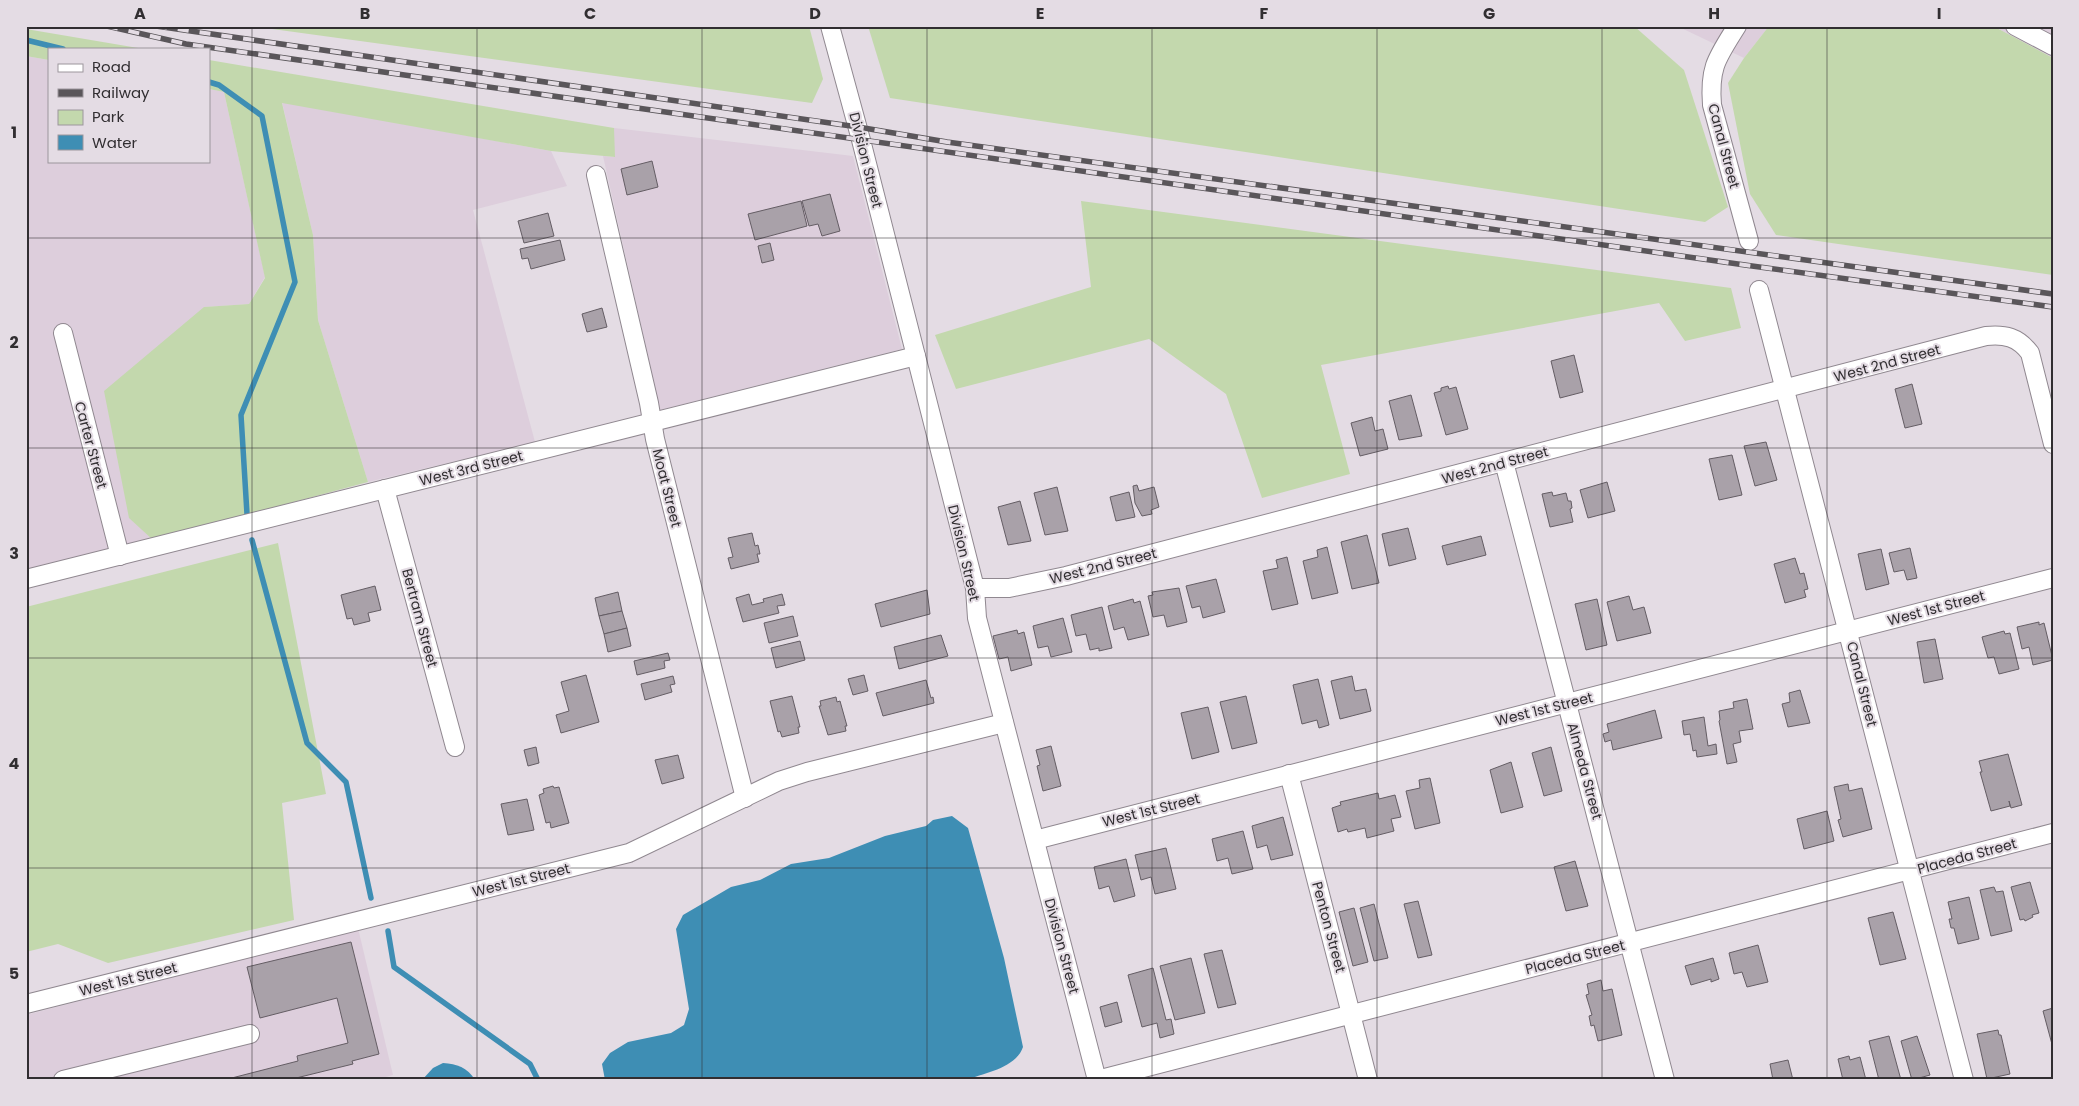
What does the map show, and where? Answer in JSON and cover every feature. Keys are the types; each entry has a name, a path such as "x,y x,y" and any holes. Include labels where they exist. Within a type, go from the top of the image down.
{"street":[{"name":"Division Street","path":"830,26 861,140 975,588 977,618 1097,1080"},
{"name":"Canal Street","path":"1737,26 1716,60 1710,82 1712,105 1749,241"},
{"path":"2016,26 2053,46"},
{"name":"Moat Street","path":"596,175 655,439 745,798"},
{"name":"Canal Street","path":"1759,290 1964,1080"},
{"name":"Carter Street","path":"62,333 120,556"},
{"name":"West 2nd Street","path":"975,588 1009,588 1066,576 1785,390 1986,336 2000,335 2013,337 2023,344 2030,353 2053,444"},
{"name":"West 3rd Street","path":"26,579 916,356"},
{"name":"Almeda Street","path":"1504,462 1665,1080"},
{"name":"Bertram Street","path":"385,489 455,747"},
{"name":"West 1st Street","path":"1035,840 2053,578"},
{"name":"West 1st Street","path":"26,1004 629,853 779,781 807,772 1004,723"},
{"name":"Penton Street","path":"1290,774 1368,1080"},
{"name":"Placeda Street","path":"1097,1080 1352,1013 1630,944 2053,833"},
{"path":"63,1080 250,1034"}],"shaded area":[{"path":"1677,26 1769,26 1744,58"},
{"path":"1993,26 2053,26 2053,58"},
{"path":"26,56 48,60 48,162 210,162 210,89 224,92 265,277 249,304 204,307 153,540 26,571"},
{"path":"282,102 551,151 567,186 473,210 535,442 368,482 318,320 313,235"},
{"path":"614,128 853,156 902,349 660,410 603,156 614,157"},
{"path":"358,928 393,1075 375,1080 26,1080 26,1015"}],"green space":[{"path":"250,26 809,26 823,79 812,103"},
{"path":"868,26 1634,26 1684,70 1728,207 1705,222 890,98"},
{"path":"1769,26 1993,26 2053,58 2053,275 1776,235 1750,194 1728,83 1744,58"},
{"path":"26,29 138,48 48,48 48,60 26,56"},
{"path":"210,60 614,128 615,157 551,151 282,103 313,235 318,320 368,482 153,540 129,518 104,391 204,307 249,304 265,278 224,92 210,89"},
{"path":"1081,201 1731,288 1741,328 1685,341 1659,303 1321,365 1350,474 1262,498 1226,394 1149,339 956,389 935,335 1091,287"},
{"path":"278,543 326,794 282,803 294,920 108,963 58,944 26,952 26,607"}],"water":[{"path":"952,816 968,828 1004,958 1023,1047 1014,1060 999,1069 966,1080 605,1080 602,1064 610,1053 628,1042 671,1033 684,1025 689,1009 676,929 683,915 731,887 760,880 791,864 829,858 885,836 926,826 933,820"},
{"path":"443,1063 461,1067 469,1072 475,1080 422,1080 433,1068"}],"building":[{"path":"652,161 658,187 627,195 621,169"},
{"path":"830,194 840,231 822,236 818,224 809,226 802,201"},
{"path":"801,201 807,226 755,240 748,214"},
{"path":"548,213 554,236 524,243 518,221"},
{"path":"560,240 565,260 531,269 528,258 522,259 520,249"},
{"path":"770,243 774,260 762,263 758,246"},
{"path":"602,308 607,327 587,332 582,314"},
{"path":"1574,355 1583,392 1560,398 1551,361"},
{"path":"1912,384 1922,424 1905,428 1895,389"},
{"path":"1448,386 1449,389 1456,387 1468,429 1446,435 1434,393"},
{"path":"1411,395 1422,436 1399,440 1389,401"},
{"path":"1372,417 1375,431 1383,429 1388,449 1360,456 1351,423"},
{"path":"1766,442 1777,480 1755,486 1744,446"},
{"path":"1732,455 1742,495 1719,500 1709,459"},
{"path":"1607,482 1615,511 1588,518 1580,490"},
{"path":"1137,485 1139,491 1154,487 1159,507 1151,510 1152,514 1142,516 1135,503 1133,486"},
{"path":"1057,487 1068,531 1045,535 1034,493"},
{"path":"1129,492 1135,517 1116,521 1110,497"},
{"path":"1552,492 1553,496 1566,493 1568,501 1571,501 1572,508 1570,509 1573,522 1550,527 1542,494"},
{"path":"1020,501 1031,541 1008,545 998,507"},
{"path":"1408,528 1416,559 1389,566 1382,534"},
{"path":"752,533 755,546 758,545 760,554 757,554 759,562 731,569 728,558 733,557 728,538"},
{"path":"1367,535 1379,583 1352,589 1341,542"},
{"path":"1481,536 1486,555 1447,565 1442,546"},
{"path":"1327,547 1338,593 1312,599 1303,561 1318,557 1317,550"},
{"path":"1910,548 1917,578 1907,580 1904,570 1894,572 1889,553"},
{"path":"1881,549 1889,584 1866,590 1858,554"},
{"path":"1287,557 1298,604 1272,610 1263,571 1278,568 1276,560"},
{"path":"1795,558 1800,574 1804,573 1808,589 1804,590 1806,597 1785,603 1774,564"},
{"path":"1216,579 1225,612 1203,618 1200,606 1192,608 1186,586"},
{"path":"375,586 381,610 368,613 370,621 354,625 352,618 347,619 341,595"},
{"path":"1179,588 1187,622 1167,627 1164,615 1153,617 1148,596 1153,595 1152,592"},
{"path":"927,590 930,614 881,627 875,604"},
{"path":"618,592 622,611 599,616 595,598"},
{"path":"749,594 752,605 764,602 763,599 782,594 785,605 777,606 779,613 743,622 736,598"},
{"path":"1629,596 1633,610 1644,607 1651,633 1617,641 1607,602"},
{"path":"1133,599 1134,603 1140,601 1149,635 1128,640 1124,627 1114,630 1108,606"},
{"path":"1597,599 1607,645 1586,650 1575,604"},
{"path":"1102,607 1112,648 1099,651 1099,648 1090,650 1086,634 1076,636 1071,615"},
{"path":"622,611 627,628 604,634 599,616"},
{"path":"793,616 798,636 769,643 764,623"},
{"path":"1063,618 1072,652 1051,657 1048,646 1038,648 1033,626"},
{"path":"2039,622 2039,625 2044,623 2053,660 2033,665 2029,647 2022,649 2017,627"},
{"path":"627,628 631,646 608,652 604,634"},
{"path":"1017,630 1018,634 1024,632 1032,665 1011,671 1008,657 999,659 993,636"},
{"path":"2004,631 2005,634 2010,633 2019,669 1999,674 1994,657 1988,658 1982,637"},
{"path":"941,635 948,656 899,669 894,647"},
{"path":"1935,639 1943,679 1924,683 1917,642"},
{"path":"800,641 805,660 776,668 771,648"},
{"path":"668,653 670,660 664,661 665,668 637,675 634,661"},
{"path":"586,675 599,722 561,733 556,715 569,711 561,682"},
{"path":"864,675 868,691 853,695 848,679"},
{"path":"673,676 675,684 670,685 672,692 645,700 641,684"},
{"path":"1352,676 1355,691 1366,689 1371,711 1340,719 1331,681"},
{"path":"1318,679 1329,725 1319,728 1317,720 1302,724 1293,685"},
{"path":"926,680 934,703 883,716 876,693"},
{"path":"1800,690 1810,723 1788,727 1782,704 1790,702 1789,693"},
{"path":"792,696 800,727 798,727 799,733 782,737 780,731 778,732 770,701"},
{"path":"1246,696 1257,743 1232,749 1220,702"},
{"path":"836,697 837,702 840,701 847,726 845,726 846,731 828,735 819,706 821,706 820,701"},
{"path":"1747,699 1753,729 1739,731 1741,742 1733,744 1737,762 1727,764 1719,711 1734,708 1733,702"},
{"path":"1208,707 1219,752 1192,759 1181,713"},
{"path":"1655,710 1662,738 1613,750 1611,740 1605,742 1603,734 1609,732 1607,724"},
{"path":"1704,717 1708,746 1716,744 1717,754 1697,757 1696,750 1693,751 1690,734 1684,735 1682,721"},
{"path":"1051,746 1061,786 1043,791 1037,766 1040,765 1036,750"},
{"path":"536,747 539,763 528,766 524,750"},
{"path":"1551,747 1562,791 1544,796 1532,753"},
{"path":"2008,754 2022,805 2011,808 2009,801 2010,806 1991,811 1980,772 1982,772 1979,761"},
{"path":"678,755 684,778 662,784 655,760"},
{"path":"1511,762 1523,807 1501,813 1490,770"},
{"path":"1430,778 1440,823 1415,829 1406,791 1420,788 1419,780"},
{"path":"1848,784 1849,791 1862,788 1872,829 1843,837 1838,820 1841,819 1834,787"},
{"path":"553,786 554,788 559,787 569,823 551,828 550,822 546,823 539,795 544,793 543,789"},
{"path":"1378,793 1379,799 1395,795 1401,817 1391,819 1394,831 1367,838 1365,828 1348,832 1347,829 1338,832 1332,808 1341,805 1340,802"},
{"path":"527,799 534,830 508,835 501,804"},
{"path":"1827,811 1834,841 1804,849 1797,819"},
{"path":"1283,817 1293,855 1271,860 1267,845 1257,848 1252,826"},
{"path":"1243,831 1253,869 1232,874 1228,858 1217,861 1212,839"},
{"path":"1166,848 1176,889 1155,894 1151,877 1141,880 1135,855"},
{"path":"1126,859 1135,896 1114,902 1109,886 1099,889 1094,867"},
{"path":"1575,861 1588,906 1566,911 1554,867"},
{"path":"2030,882 2039,913 2032,915 2033,917 2025,921 2024,919 2020,920 2011,887"},
{"path":"1994,887 1996,892 2003,891 2012,931 1991,936 1980,890"},
{"path":"1969,897 1979,939 1958,944 1954,928 1951,928 1949,919 1952,919 1948,902"},
{"path":"1418,901 1432,955 1418,958 1404,904"},
{"path":"1374,904 1388,958 1374,961 1360,908"},
{"path":"1354,908 1368,962 1353,966 1339,912"},
{"path":"1893,912 1906,959 1880,965 1868,918"},
{"path":"351,942 379,1054 352,1061 353,1064 288,1080 224,1080 298,1061 297,1056 348,1043 337,998 260,1018 247,967"},
{"path":"1758,945 1768,982 1747,987 1742,972 1734,974 1729,953"},
{"path":"1222,950 1236,1004 1218,1008 1204,954"},
{"path":"1191,958 1205,1013 1175,1020 1160,966"},
{"path":"1713,958 1719,979 1711,982 1711,979 1691,985 1685,966"},
{"path":"1153,968 1166,1020 1171,1019 1174,1034 1160,1038 1157,1023 1142,1027 1128,975"},
{"path":"1601,980 1603,991 1612,989 1622,1035 1598,1041 1594,1025 1591,1026 1589,1016 1592,1015 1586,995 1589,994 1587,984"},
{"path":"1117,1002 1122,1022 1105,1027 1100,1007"},
{"path":"2053,1008 2053,1048 2043,1011"},
{"path":"1998,1030 1999,1035 2001,1035 2010,1074 1987,1079 1977,1034"},
{"path":"1889,1036 1901,1080 1879,1080 1869,1041"},
{"path":"1917,1036 1930,1075 1912,1080 1901,1041"},
{"path":"1849,1056 1850,1060 1860,1057 1866,1080 1843,1080 1838,1059"},
{"path":"1788,1060 1793,1080 1773,1080 1770,1064"}],"waterway":[{"path":"26,40 59,48"},
{"path":"210,82 219,85 262,116 295,282 241,415 247,514"},
{"path":"252,540 307,743 346,782 371,898"},
{"path":"388,931 394,967 530,1064 538,1080"}],"railway":[{"path":"107,26 186,44 2053,307"},
{"path":"156,26 858,127 947,142 2053,294"}]}
